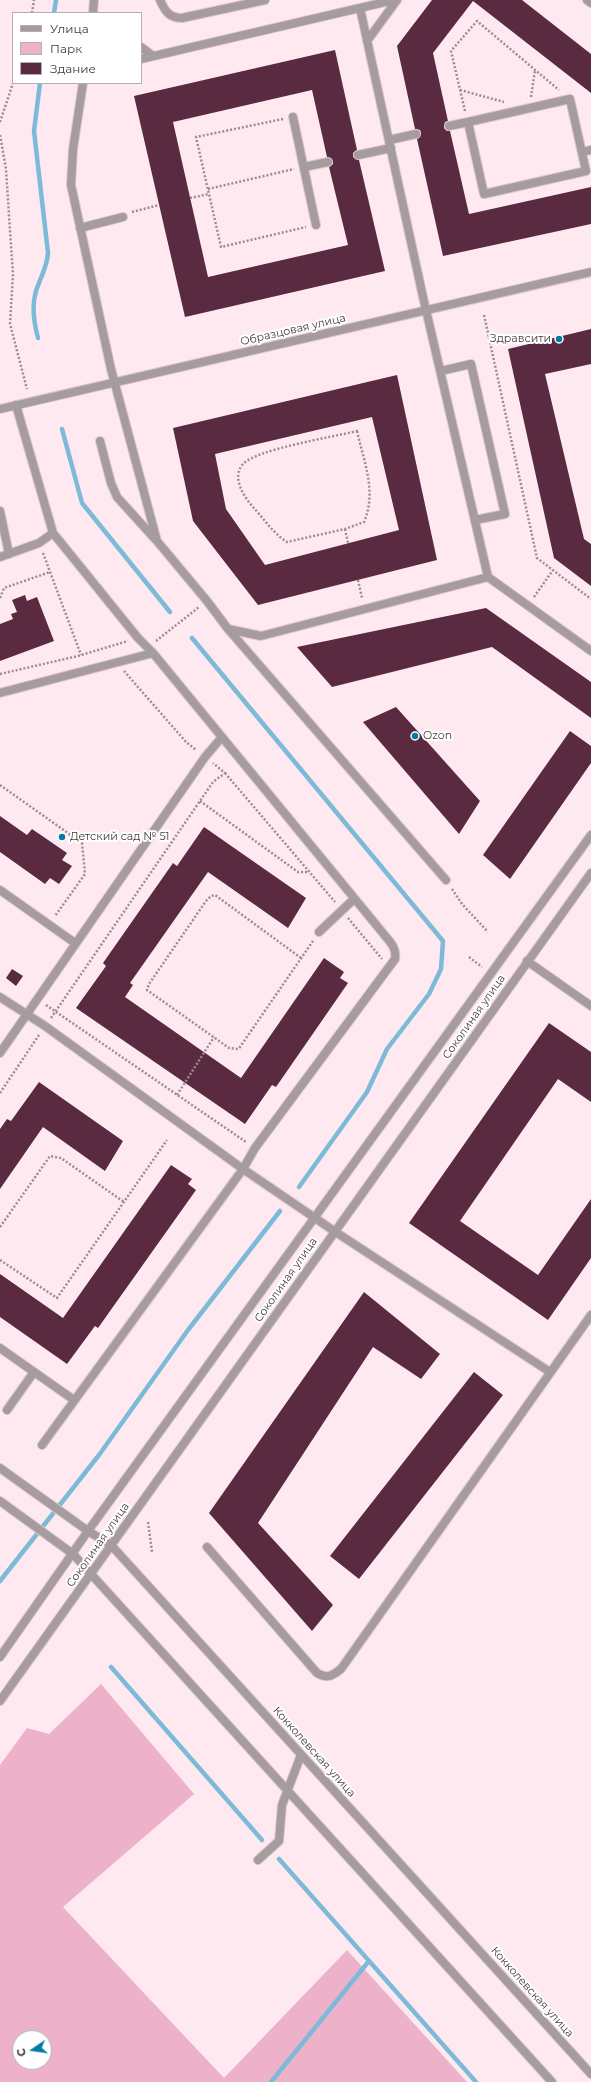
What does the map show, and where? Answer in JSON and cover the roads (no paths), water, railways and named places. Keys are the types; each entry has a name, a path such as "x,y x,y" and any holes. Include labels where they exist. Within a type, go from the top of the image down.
{"street":[{"path":"93,12 94,0"},
{"path":"160,0 165,11 173,18 182,18 265,0"},
{"path":"142,59 395,0"},
{"path":"367,41 395,0"},
{"path":"587,0 591,3"},
{"path":"360,8 426,310 488,576 591,651"},
{"path":"142,48 153,56"},
{"path":"83,84 73,149 71,185 115,382 157,541"},
{"path":"449,126 570,99 586,171 484,194 468,122"},
{"path":"293,116 316,225"},
{"path":"358,155 416,134"},
{"path":"582,152 591,150"},
{"path":"304,167 328,162"},
{"path":"80,228 126,215"},
{"name":"Образцовая улица","path":"0,409 591,272"},
{"path":"441,371 471,364 505,514 475,520"},
{"path":"16,405 53,533 395,948 395,959 255,1148 243,1169 42,1445"},
{"path":"100,441 111,482 117,497 157,541 207,601 228,629 446,880"},
{"path":"0,512 10,554"},
{"path":"0,557 39,543 53,533"},
{"path":"228,629 261,636 488,576"},
{"path":"0,693 150,651"},
{"path":"0,1053 205,757 222,737"},
{"name":"Соколиная улица","path":"0,1657 88,1531 591,835"},
{"name":"Соколиная улица","path":"0,1701 591,873"},
{"path":"0,890 75,943"},
{"path":"319,932 354,898"},
{"path":"527,961 591,1006"},
{"path":"0,997 26,1016 44,1026 243,1169 334,1231 550,1372"},
{"path":"207,1547 317,1673 324,1677 332,1676 342,1669 591,1315"},
{"path":"0,1348 74,1400"},
{"path":"7,1410 34,1372"},
{"name":"Кокколевская улица","path":"0,1468 88,1531 111,1545 591,2074"},
{"path":"0,1501 73,1554 552,2082"},
{"path":"258,1860 279,1841 282,1805 301,1754"}],"waterway":[{"path":"54,12 56,0"},
{"path":"38,338 34,321 34,297 43,273 48,253 34,131 40,84"},
{"path":"62,429 82,503 170,612"},
{"path":"192,638 443,941 441,969 429,994 387,1049 367,1092 299,1187"},
{"path":"0,1581 99,1455 188,1330 280,1211"},
{"path":"111,1667 262,1840"},
{"path":"279,1859 476,2082"},
{"path":"271,2082 369,1961"}],"place":[{"name":"Здравсити","path":"559,339"},
{"name":"Ozon","path":"415,736"},
{"name":"Детский сад № 51","path":"62,837"}]}
